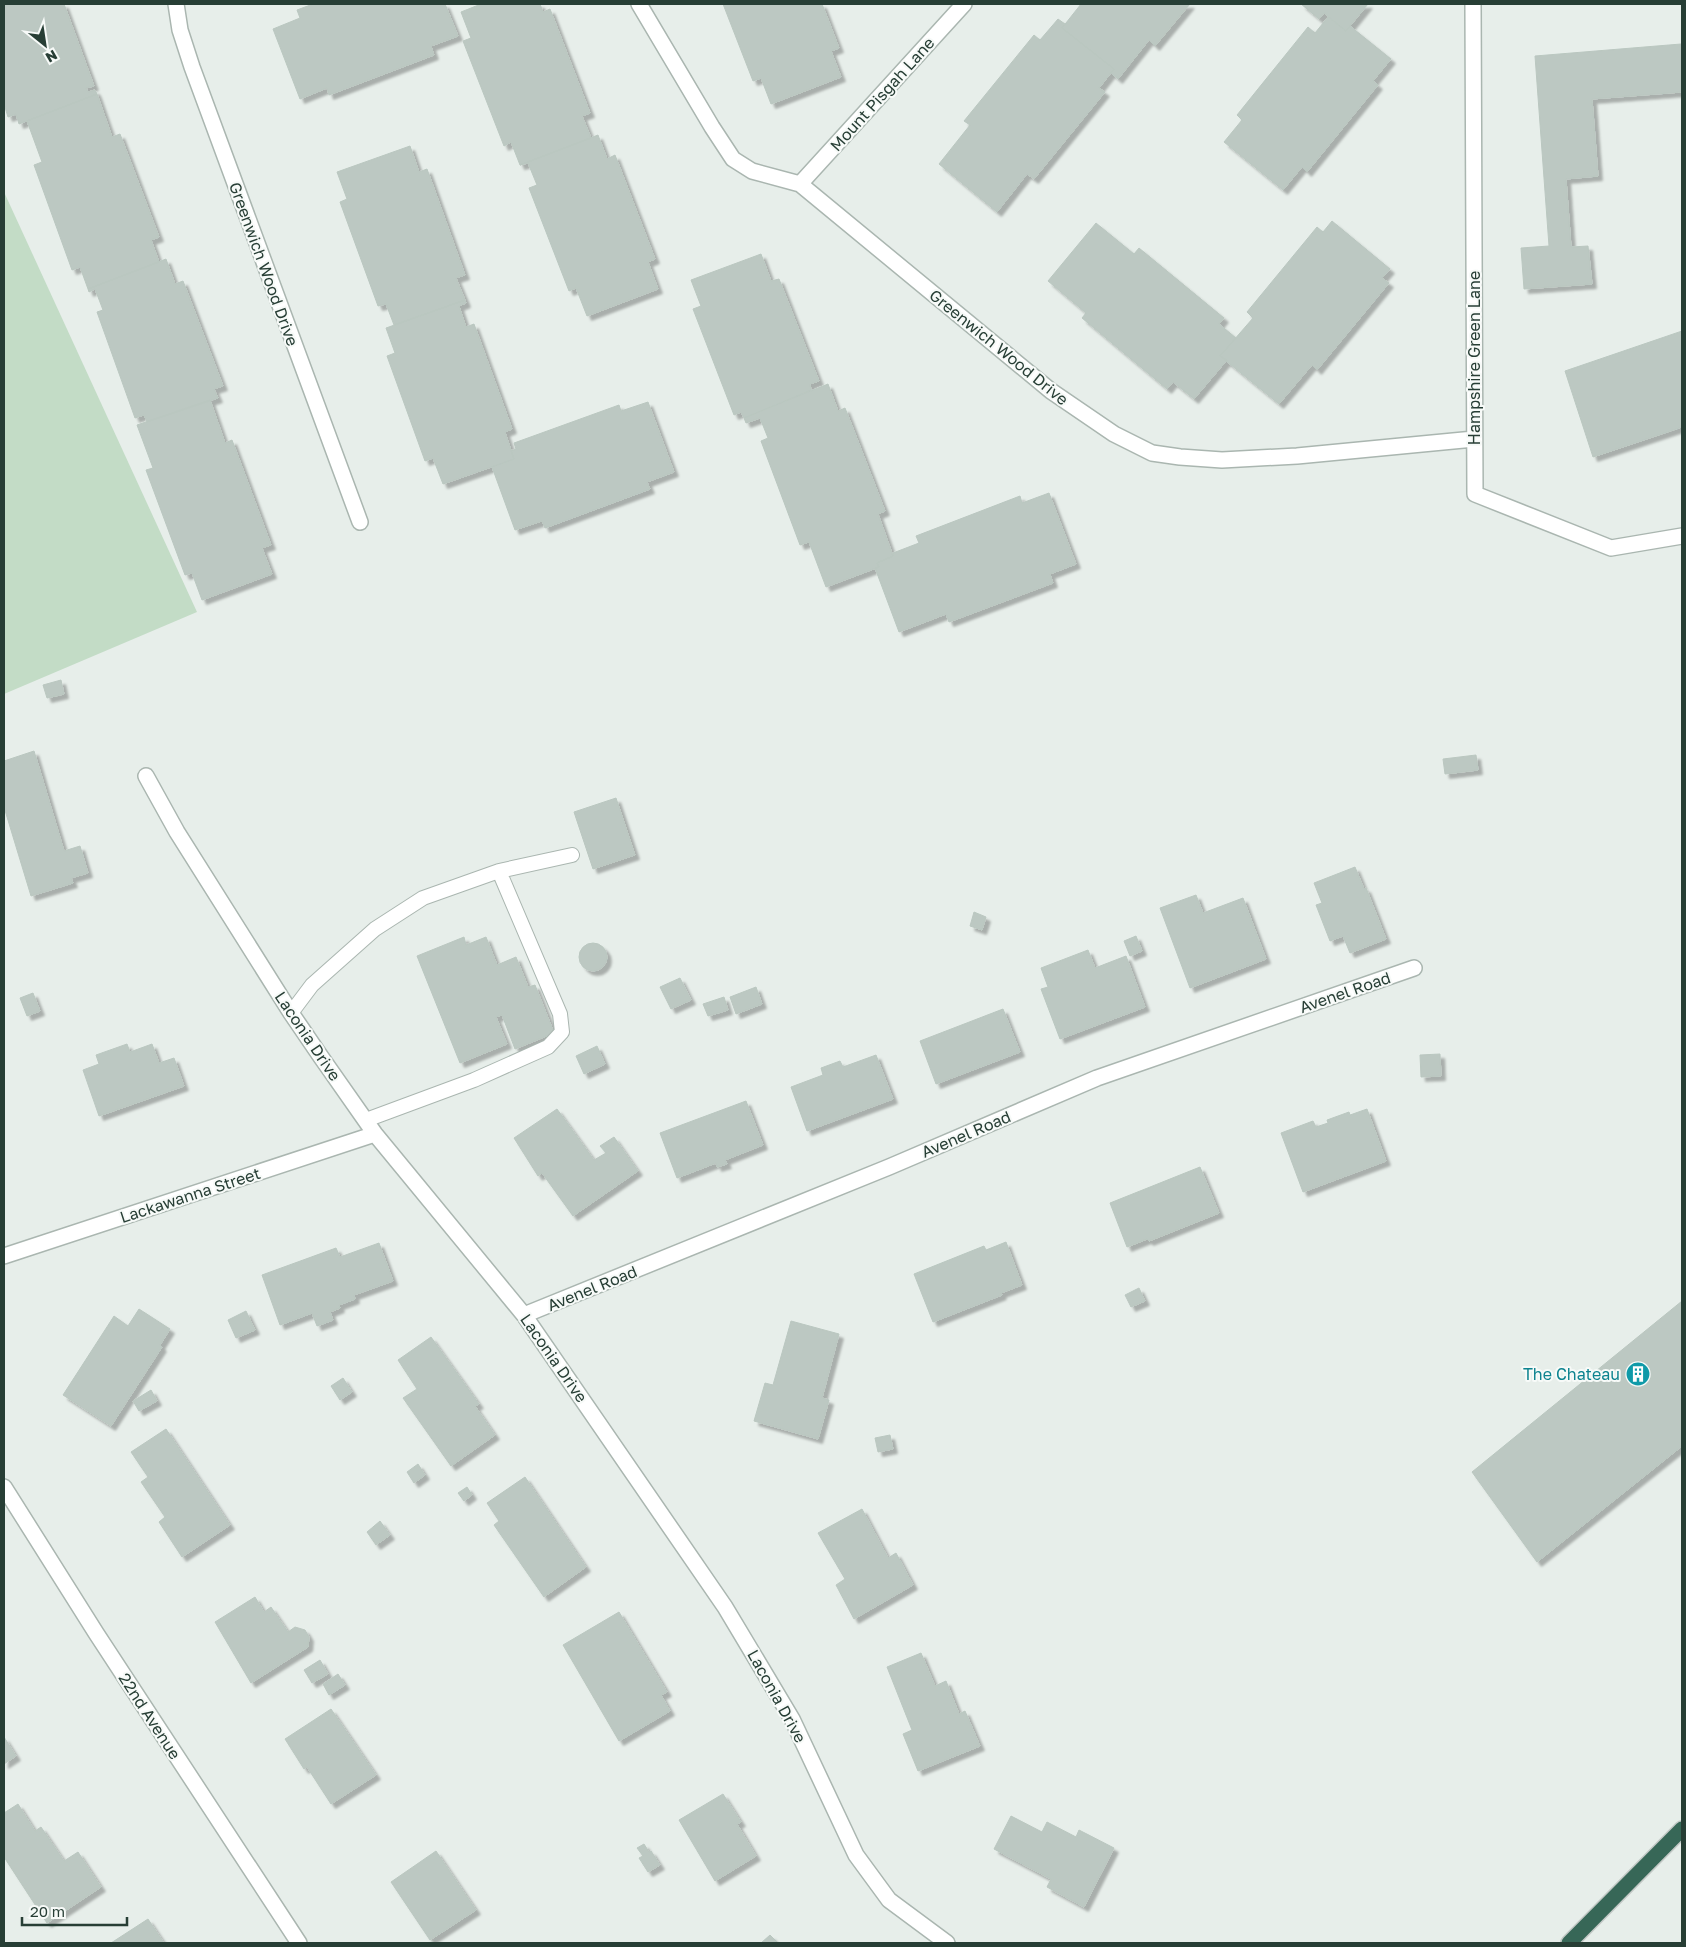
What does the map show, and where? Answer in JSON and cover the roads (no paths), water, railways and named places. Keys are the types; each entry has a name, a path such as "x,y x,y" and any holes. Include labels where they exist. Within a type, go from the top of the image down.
{"highway":[{"path":"1569,1943 1682,1829"}],"street":[{"name":"Greenwich Wood Drive","path":"176,4 180,30 192,68 360,522"},
{"name":"Greenwich Wood Drive","path":"640,4 712,127 733,159 752,171 800,184 1051,391 1114,434 1152,453 1222,460 1297,456 1474,439"},
{"name":"Hampshire Green Lane","path":"1473,4 1475,494 1611,548 1682,536"},
{"name":"Mount Pisgah Lane","path":"800,184 958,6"},
{"name":"Laconia Drive","path":"146,776 176,832 291,1013 375,1134 524,1315 725,1607 792,1719 856,1855 888,1900 947,1943"},
{"name":"Avenel Road","path":"524,1315 889,1167 1097,1078 1414,968"},
{"name":"Lackawanna Street","path":"4,1256 375,1134"},
{"name":"22nd Avenue","path":"4,1487 96,1634 299,1943"}],"lane":[{"path":"291,1013 312,985 375,929 423,898 499,871 572,855"},
{"path":"366,1120 474,1080 548,1047 562,1032 560,1014 499,871"}],"place":[{"name":"The Chateau","path":"1638,1374"}]}
